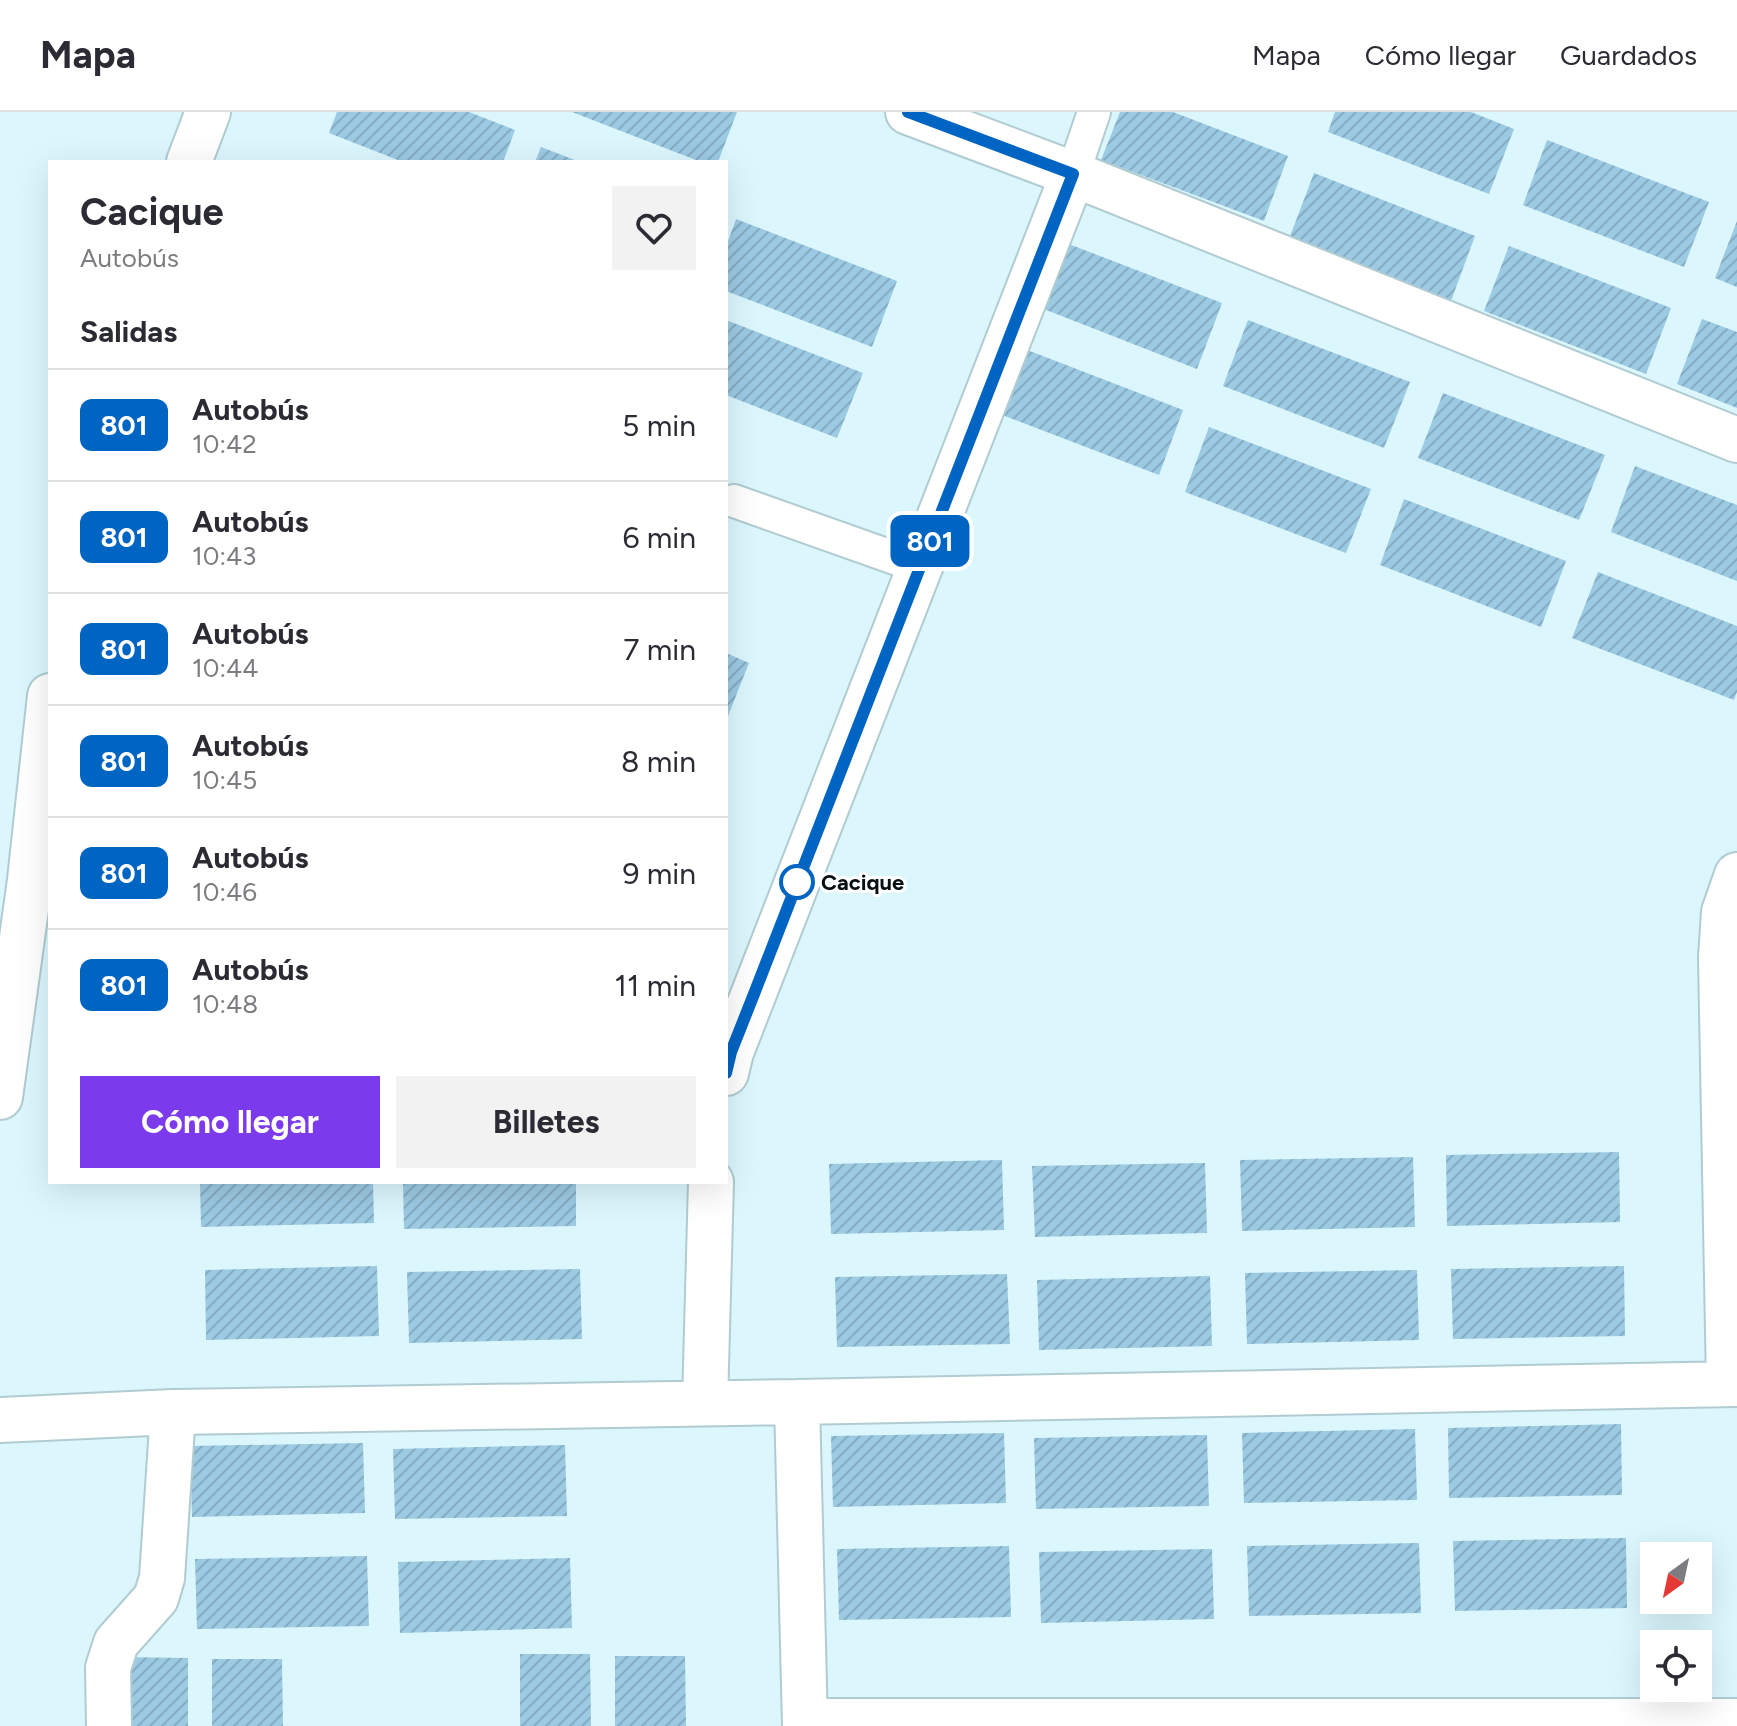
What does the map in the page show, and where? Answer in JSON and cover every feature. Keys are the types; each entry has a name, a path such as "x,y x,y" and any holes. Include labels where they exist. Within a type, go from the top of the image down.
{"street":[{"path":"190,160 208,112"},
{"path":"908,112 1073,174 1737,440"},
{"path":"728,1065 1073,174"},
{"path":"0,1097 30,880 48,714"},
{"path":"0,1420 173,1412 1733,1384 1721,957 1724,912 1737,875"},
{"path":"705,1403 711,1184"},
{"path":"797,1402 805,1724 1737,1721"},
{"path":"109,1726 108,1668 116,1643 156,1598 162,1578 173,1412"}],"lane":[{"path":"1073,174 1094,112"},
{"path":"734,501 920,567"}],"building":[{"path":"337,112 469,112 515,130 504,160 398,160 329,133"},
{"path":"572,112 737,112 719,160 696,160"},
{"path":"1120,112 1173,112 1288,156 1264,221 1101,160"},
{"path":"1335,112 1471,112 1514,129 1489,194 1328,132"},
{"path":"1547,140 1709,202 1684,267 1523,205"},
{"path":"541,147 575,160 536,160"},
{"path":"1314,173 1475,236 1451,301 1289,239"},
{"path":"736,219 897,281 872,347 728,292 728,241"},
{"path":"1737,221 1737,287 1715,278"},
{"path":"1061,241 1222,303 1197,369 1036,306"},
{"path":"1509,246 1671,308 1646,374 1484,311"},
{"path":"1702,319 1737,332 1737,408 1677,384"},
{"path":"1248,320 1410,382 1384,448 1223,386"},
{"path":"728,321 863,373 837,438 728,396"},
{"path":"1022,348 1183,410 1159,475 997,413"},
{"path":"1443,393 1605,455 1579,520 1418,458"},
{"path":"1209,427 1371,489 1346,553 1185,492"},
{"path":"1635,466 1737,505 1737,581 1611,532"},
{"path":"1404,499 1566,561 1541,627 1380,565"},
{"path":"1598,572 1737,626 1737,692 1734,700 1572,638"},
{"path":"728,654 749,663 728,716"},
{"path":"1619,1152 1620,1222 1447,1226 1446,1155"},
{"path":"1413,1157 1415,1227 1242,1231 1240,1160"},
{"path":"1002,1160 1004,1230 831,1234 829,1164"},
{"path":"1205,1163 1207,1233 1035,1237 1032,1166"},
{"path":"200,1184 373,1184 374,1223 201,1227"},
{"path":"403,1184 576,1184 576,1226 404,1229"},
{"path":"377,1266 379,1336 206,1340 205,1270"},
{"path":"1624,1266 1625,1336 1453,1339 1451,1269"},
{"path":"580,1269 582,1339 409,1343 407,1272"},
{"path":"1417,1270 1419,1340 1247,1344 1245,1273"},
{"path":"1007,1274 1010,1344 837,1347 835,1277"},
{"path":"1210,1276 1212,1346 1039,1350 1037,1280"},
{"path":"1621,1424 1622,1495 1449,1498 1448,1428"},
{"path":"1415,1429 1417,1500 1244,1503 1242,1433"},
{"path":"1004,1433 1006,1503 833,1507 831,1436"},
{"path":"1207,1435 1209,1506 1036,1509 1034,1438"},
{"path":"363,1443 365,1513 192,1517 190,1446"},
{"path":"565,1445 567,1516 395,1519 393,1449"},
{"path":"1626,1538 1627,1608 1455,1611 1453,1541"},
{"path":"1419,1543 1421,1613 1249,1616 1247,1546"},
{"path":"1009,1546 1011,1617 839,1620 837,1549"},
{"path":"1212,1549 1214,1619 1041,1623 1039,1552"},
{"path":"367,1556 369,1626 197,1629 195,1559"},
{"path":"570,1558 572,1628 400,1633 398,1562"},
{"path":"520,1654 590,1654 591,1726 520,1726"},
{"path":"615,1656 685,1656 686,1726 615,1726"},
{"path":"117,1657 188,1658 188,1726 117,1726"},
{"path":"212,1659 282,1659 283,1726 212,1726"}],"bus line":[{"name":"801","path":"728,1065 1073,174 908,112"}],"place":[{"name":"Cacique","path":"797,882"}]}
